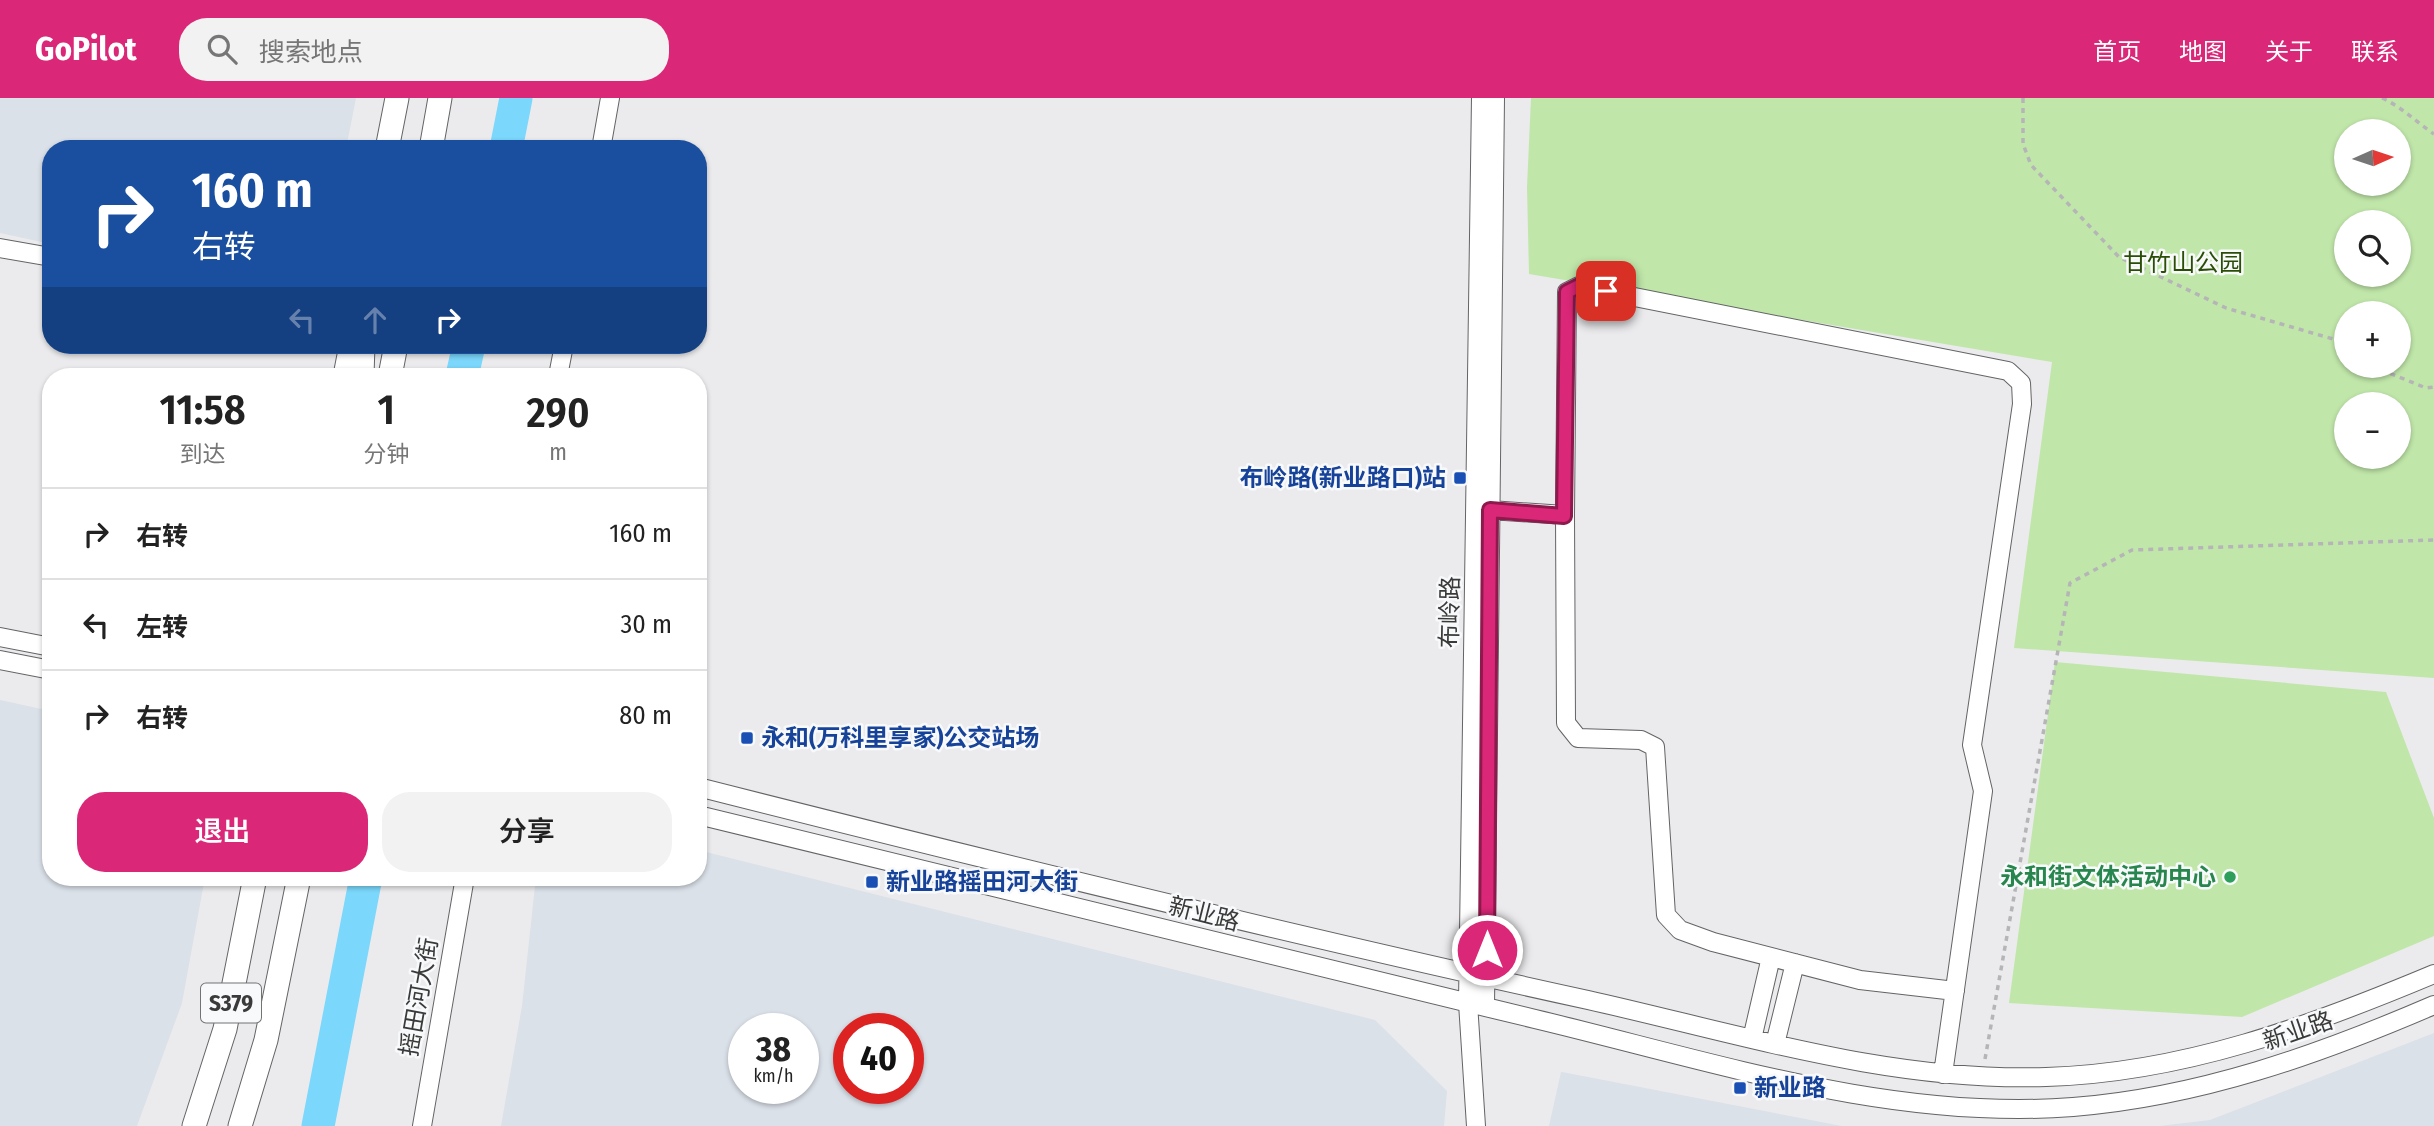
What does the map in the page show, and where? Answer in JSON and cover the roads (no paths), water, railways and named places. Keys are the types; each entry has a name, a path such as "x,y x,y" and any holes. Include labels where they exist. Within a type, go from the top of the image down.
{"main road":[{"path":"389,140 397,98"},
{"path":"432,140 440,98"},
{"name":"S379","path":"194,1126 225,1029 253,886"},
{"name":"S379","path":"240,1126 266,1041 297,886"}],"street":[{"path":"603,140 610,98"},
{"name":"布岭路","path":"1478,976 1481,98"},
{"name":"布岭路","path":"1476,1126 1490,510 1495,98"},
{"path":"0,248 42,255"},
{"path":"1943,1074 1955,992 1983,792 1972,745 2022,404 2021,383 2008,370 1579,286 1567,292 1564,516 1566,723 1578,738 1640,740 1655,747 1658,755 1666,915 1680,930 1771,957 1860,979 1955,992"},
{"path":"1490,510 1564,516"},
{"path":"0,637 42,646"},
{"path":"0,660 42,668"},
{"name":"新业路","path":"707,789 1478,976 1865,1065 1943,1074 1982,1077 2092,1074 2193,1058 2310,1023 2434,974"},
{"name":"新业路","path":"707,817 1866,1097 1985,1108 2071,1107 2151,1098 2196,1089 2305,1056 2434,1005"},
{"name":"摇田河大街","path":"422,1126 463,886"},
{"path":"1752,1039 1771,957"},
{"path":"1775,1044 1795,963"}],"waterway":[{"path":"508,140 516,98"},
{"path":"464,368 467,354"},
{"path":"318,1126 364,886"}],"place":[{"name":"布岭路(新业路口)站","path":"1460,478"},
{"name":"永和(万科里享家)公交站场","path":"747,738"},
{"name":"永和街文体活动中心","path":"2230,877"},
{"name":"新业路摇田河大街","path":"872,882"},
{"name":"新业路","path":"1740,1088"}],"park label":[{"name":"甘竹山公园","path":"2183,263"}]}
